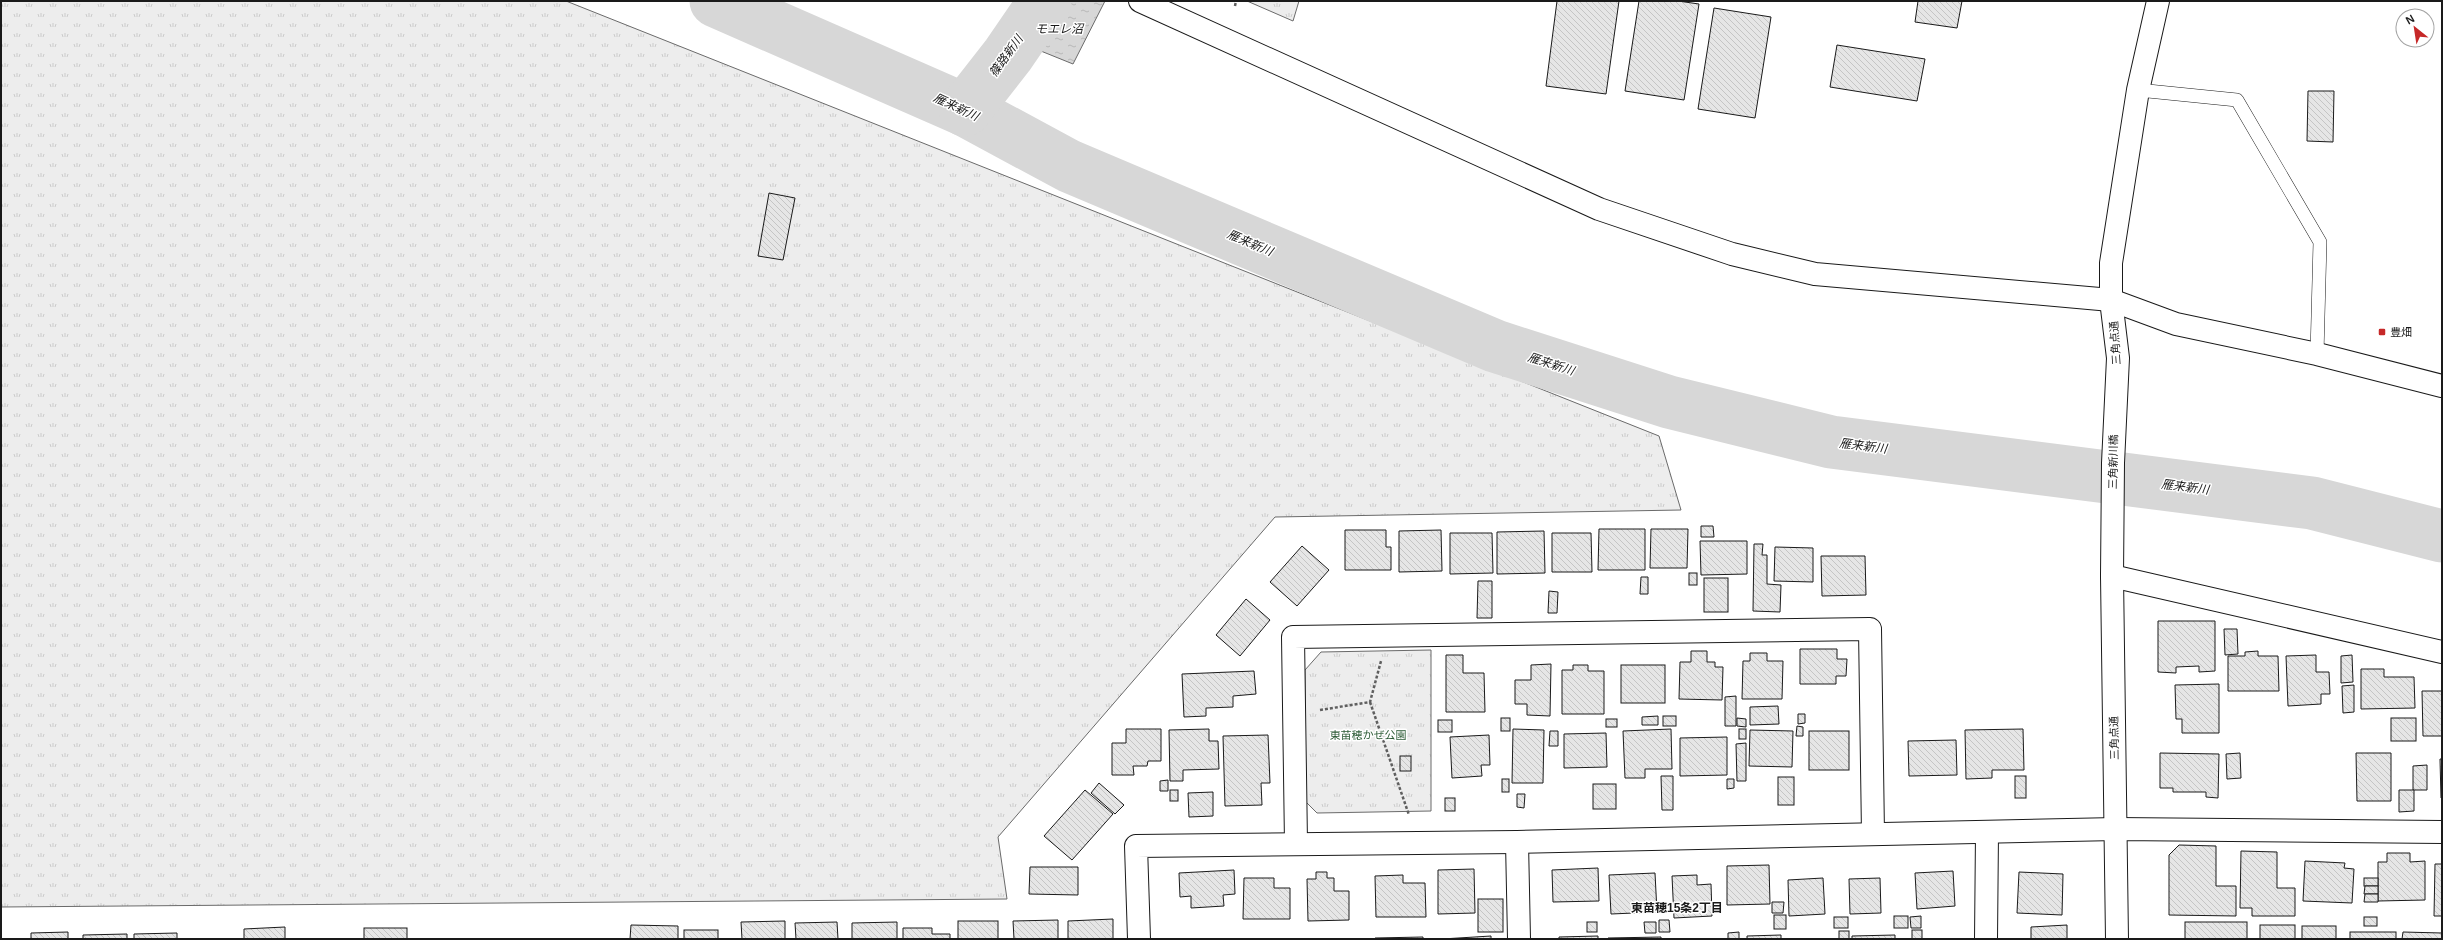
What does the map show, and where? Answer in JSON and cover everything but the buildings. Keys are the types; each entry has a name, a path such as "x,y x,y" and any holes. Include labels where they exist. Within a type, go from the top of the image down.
{"street":[{"path":"1140,1 1599,209 1732,254 1815,274 2111,300 2176,324 2317,354 2442,386"},
{"name":"三角点通","path":"2116,387 2118,358 2111,300 2111,263 2138,90 2158,1"},
{"name":"三角新川橋","path":"2112,537 2116,387"},
{"name":"三角点通","path":"2112,537 2117,939"},
{"path":"2112,576 2442,652"},
{"path":"1296,843 1293,638 1301,637 1870,629 1873,834"},
{"path":"1139,939 1136,846 1296,843 1517,842 1987,833 2116,829 2442,832"},
{"path":"1986,939 1987,833"},
{"path":"1517,842 1519,939"}],"lane":[{"path":"2138,90 2237,100 2320,242 2317,354"}],"path":[{"path":"1234,6 1236,1"},
{"path":"1383,654 1370,702 1408,815"},
{"path":"1316,711 1370,702"}],"green space":[{"path":"1,1 566,1 1659,436 1681,510 1275,517 998,837 1007,899 1,907"},
{"path":"1247,1 1299,1 1293,21"},
{"name":"東苗穂かぜ公園","path":"1431,650 1431,811 1317,813 1305,801 1305,670 1321,652"}],"water":[{"name":"モエレ沼","path":"1039,1 1105,1 1073,64 1026,45"}],"waterway":[{"name":"雁来新川","path":"716,1 965,110 1069,166 1495,346 1669,402 1831,442 2312,503 2442,536"},
{"name":"篠路新川","path":"965,110 1008,55 1045,1"}],"place":[{"name":"豊畑","path":"2382,332"}],"district":[{"name":"東苗穂15条2丁目","path":"1677,908"}]}
